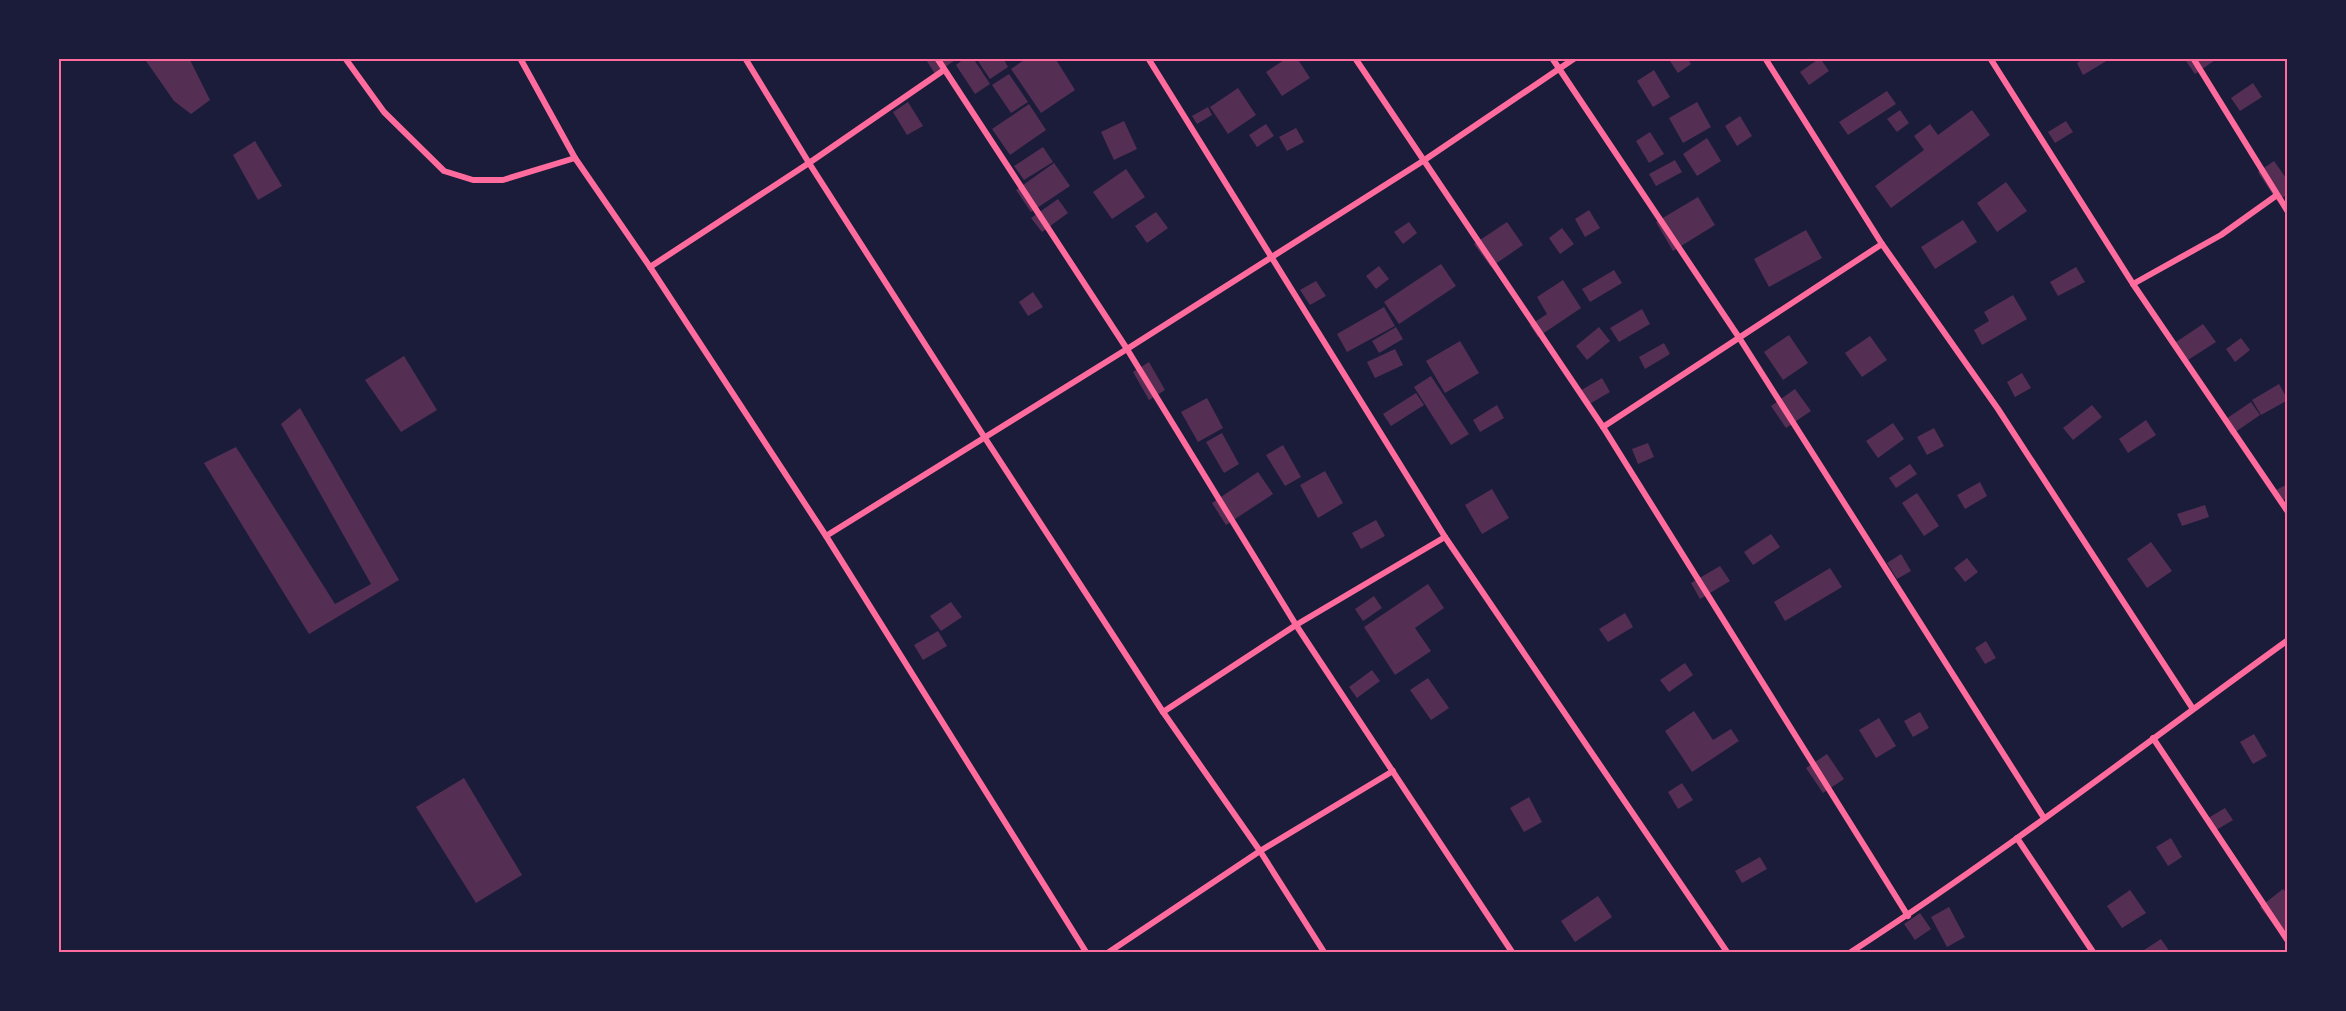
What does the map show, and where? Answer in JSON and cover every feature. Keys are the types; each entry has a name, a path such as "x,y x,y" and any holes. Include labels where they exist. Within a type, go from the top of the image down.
{"street":[{"path":"345,58 384,112 444,171 473,180 503,180 576,158"},
{"path":"520,58 576,158 826,536 1086,952"},
{"path":"746,58 809,163 985,438 1163,711 1260,851 1324,952"},
{"path":"937,58 1127,349 1296,625 1512,952"},
{"path":"1148,58 1445,537 1727,952"},
{"path":"1355,58 1603,427 1908,916"},
{"path":"1552,58 1740,339 2044,818"},
{"path":"826,536 1423,161 1575,58"},
{"path":"1765,58 1882,244 1998,409 2193,709"},
{"path":"1990,58 2133,284 2288,512"},
{"path":"2193,58 2288,212"},
{"path":"650,267 809,163 944,70"},
{"path":"2133,284 2221,235 2277,195"},
{"path":"1603,427 1882,244"},
{"path":"1163,711 1296,625 1445,537"},
{"path":"1851,952 1908,916 2288,640"},
{"path":"2153,738 2288,941"},
{"path":"1109,952 1260,851 1394,771"},
{"path":"2017,838 2093,952"}],"building":[{"path":"144,58 189,58 210,100 191,114 174,101"},
{"path":"925,58 958,58 935,74"},
{"path":"965,58 973,58 990,84 975,94 956,65"},
{"path":"976,58 1003,58 1008,67 990,79"},
{"path":"1027,58 1055,58 1075,90 1041,113 1011,69"},
{"path":"1287,58 1297,58 1310,78 1282,96 1266,72"},
{"path":"1668,58 1687,58 1691,64 1678,73"},
{"path":"1820,58 1829,71 1809,85 1800,72"},
{"path":"2084,58 2107,58 2108,60 2083,75 2077,63"},
{"path":"2190,58 2218,58 2195,74 2186,61"},
{"path":"1654,70 1670,97 1653,107 1637,81"},
{"path":"1009,74 1028,102 1011,113 992,85"},
{"path":"2253,83 2262,97 2240,111 2231,98"},
{"path":"1238,88 1256,115 1228,134 1210,107"},
{"path":"1887,91 1896,104 1848,135 1839,122"},
{"path":"908,102 923,126 907,135 893,112"},
{"path":"1697,102 1711,127 1683,143 1669,118"},
{"path":"1029,104 1046,130 1010,155 992,129"},
{"path":"1208,107 1212,115 1197,124 1192,116"},
{"path":"1900,110 1909,123 1897,132 1887,119"},
{"path":"1972,110 1990,135 1891,208 1875,186 1924,150 1914,136 1930,124 1938,135"},
{"path":"1740,116 1752,136 1737,146 1725,126"},
{"path":"1124,121 1137,149 1114,160 1101,132"},
{"path":"2066,121 2073,132 2055,143 2048,132"},
{"path":"1266,124 1274,136 1257,147 1249,135"},
{"path":"1296,128 1304,142 1287,151 1279,137"},
{"path":"1650,132 1664,154 1649,163 1636,141"},
{"path":"1707,138 1721,161 1697,176 1683,154"},
{"path":"255,141 282,186 258,200 233,155"},
{"path":"1043,147 1053,162 1024,180 1014,166"},
{"path":"1675,160 1682,172 1656,186 1649,174"},
{"path":"2274,161 2288,181 2288,194 2277,201 2258,172"},
{"path":"1054,163 1070,186 1031,212 1016,190"},
{"path":"1126,169 1145,197 1112,219 1093,192"},
{"path":"2006,182 2027,211 1997,232 1977,203"},
{"path":"1698,197 1715,225 1673,251 1656,222"},
{"path":"1058,199 1068,213 1042,232 1031,218"},
{"path":"1589,210 1600,228 1585,237 1575,219"},
{"path":"1156,212 1168,228 1147,243 1135,226"},
{"path":"1963,220 1977,242 1935,269 1921,247"},
{"path":"1409,222 1417,233 1403,244 1394,232"},
{"path":"1507,222 1523,245 1491,267 1474,244"},
{"path":"1562,228 1574,244 1560,254 1549,238"},
{"path":"1806,230 1822,258 1769,287 1754,259"},
{"path":"1441,264 1456,286 1399,324 1384,302"},
{"path":"1379,266 1389,279 1376,289 1366,276"},
{"path":"2076,267 2085,282 2058,296 2050,282"},
{"path":"1614,270 1622,283 1590,302 1582,289"},
{"path":"1563,280 1581,308 1538,337 1530,325 1547,314 1537,297"},
{"path":"1316,281 1326,296 1310,305 1300,290"},
{"path":"1033,292 1043,307 1028,316 1019,302"},
{"path":"2013,295 2027,319 1982,345 1974,330 1989,321 1984,312"},
{"path":"1384,307 1395,326 1347,352 1337,334"},
{"path":"1642,309 1650,324 1619,342 1610,328"},
{"path":"2203,324 2216,342 2188,360 2176,342"},
{"path":"1396,327 1403,339 1379,353 1372,341"},
{"path":"1599,327 1610,341 1587,360 1576,346"},
{"path":"1789,335 1808,363 1783,380 1764,352"},
{"path":"1870,336 1887,360 1862,377 1845,353"},
{"path":"2241,338 2250,350 2235,362 2226,349"},
{"path":"1460,341 1479,373 1445,393 1426,361"},
{"path":"1664,343 1670,354 1645,369 1639,357"},
{"path":"1395,349 1403,365 1375,378 1367,362"},
{"path":"404,356 437,410 401,432 365,380"},
{"path":"1149,362 1165,390 1149,400 1133,372"},
{"path":"2022,373 2031,388 2015,397 2007,382"},
{"path":"1431,376 1469,434 1451,445 1414,387"},
{"path":"1602,378 1610,392 1586,406 1578,392"},
{"path":"2279,384 2288,400 2261,415 2252,400"},
{"path":"1795,389 1811,411 1786,428 1771,406"},
{"path":"1416,393 1424,405 1391,426 1383,414"},
{"path":"1207,398 1223,428 1198,442 1181,412"},
{"path":"2251,402 2260,415 2231,435 2223,421"},
{"path":"1497,405 1504,418 1480,432 1473,420"},
{"path":"2092,405 2102,417 2073,440 2063,428"},
{"path":"300,408 399,580 309,634 204,463 236,447 335,604 371,584 281,424"},
{"path":"2146,420 2156,435 2128,453 2119,439"},
{"path":"1893,423 1904,439 1878,458 1866,441"},
{"path":"1934,428 1944,446 1927,455 1917,437"},
{"path":"1222,433 1239,464 1224,473 1206,442"},
{"path":"1648,443 1654,457 1638,464 1632,449"},
{"path":"1283,445 1301,477 1285,486 1266,455"},
{"path":"1910,464 1917,474 1896,488 1889,478"},
{"path":"1325,471 1343,503 1318,518 1300,485"},
{"path":"1258,472 1273,494 1226,525 1212,503"},
{"path":"1980,482 1987,496 1965,509 1957,495"},
{"path":"2288,484 2288,497 2280,502 2274,491"},
{"path":"1492,489 1509,518 1482,534 1465,505"},
{"path":"1917,493 1939,526 1924,536 1902,503"},
{"path":"2205,505 2209,517 2182,526 2177,514"},
{"path":"1376,520 1385,536 1361,549 1352,533"},
{"path":"1771,534 1780,547 1753,565 1744,552"},
{"path":"2151,542 2172,571 2147,588 2127,559"},
{"path":"1901,554 1911,571 1897,579 1887,563"},
{"path":"1967,558 1978,572 1965,582 1954,568"},
{"path":"1720,566 1730,581 1700,599 1691,583"},
{"path":"1830,568 1842,587 1785,621 1774,602"},
{"path":"1428,584 1444,608 1415,628 1431,651 1395,675 1364,627"},
{"path":"1374,596 1382,608 1363,621 1355,609"},
{"path":"951,602 962,617 941,631 930,616"},
{"path":"1625,613 1633,627 1608,642 1599,629"},
{"path":"938,631 947,646 923,660 914,645"},
{"path":"1986,641 1996,658 1985,664 1975,648"},
{"path":"1685,663 1693,675 1669,692 1660,680"},
{"path":"1372,670 1380,681 1357,698 1349,687"},
{"path":"1428,678 1449,708 1431,720 1410,690"},
{"path":"1694,711 1713,740 1731,729 1739,741 1692,772 1665,731"},
{"path":"1920,712 1929,728 1913,737 1904,721"},
{"path":"1879,718 1896,746 1876,758 1859,730"},
{"path":"2254,734 2267,756 2253,764 2240,742"},
{"path":"1827,754 1844,779 1823,793 1806,768"},
{"path":"464,778 522,875 476,903 416,807"},
{"path":"1682,783 1693,800 1678,809 1668,792"},
{"path":"1529,797 1542,822 1524,832 1510,808"},
{"path":"2225,808 2233,820 2213,832 2205,820"},
{"path":"2171,838 2182,857 2168,866 2156,847"},
{"path":"1760,857 1767,869 1742,883 1735,871"},
{"path":"2283,889 2288,894 2288,929 2281,934 2260,907"},
{"path":"2130,890 2146,913 2122,928 2107,906"},
{"path":"1598,896 1612,917 1575,942 1561,921"},
{"path":"1949,907 1965,937 1947,947 1931,917"},
{"path":"1920,913 1931,929 1915,940 1904,924"},
{"path":"2161,939 2170,952 2141,952"}]}
